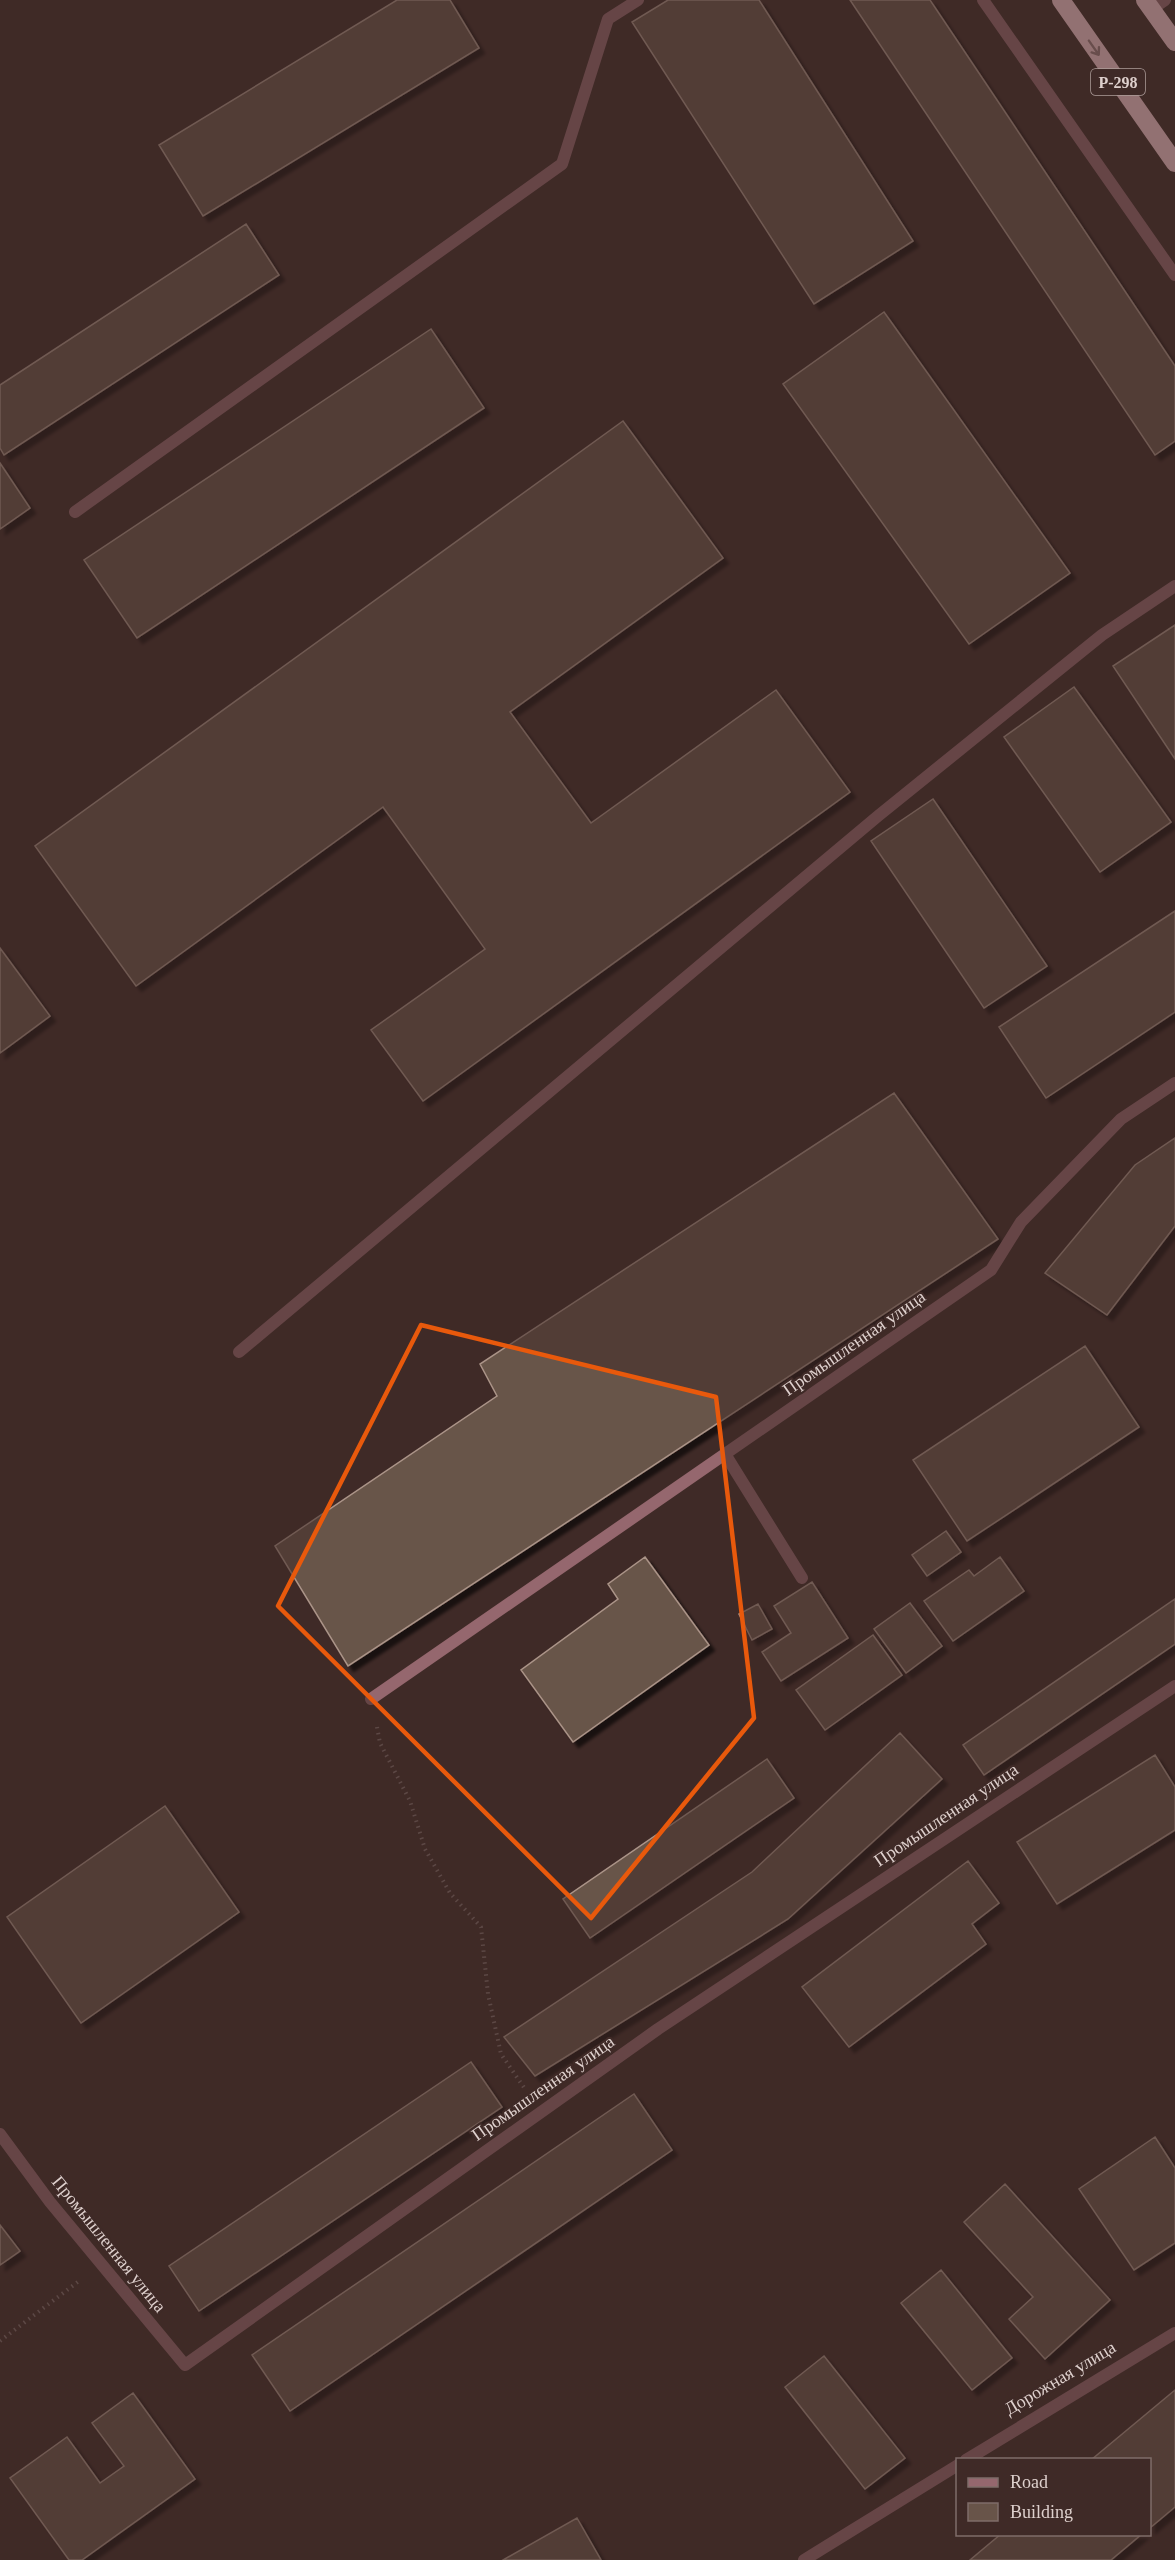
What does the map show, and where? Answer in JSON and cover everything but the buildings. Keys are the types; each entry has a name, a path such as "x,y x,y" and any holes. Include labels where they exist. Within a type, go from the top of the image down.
{"highway":[{"name":"Р-298","path":"1060,0 1175,163"},
{"path":"1154,3 1175,42"}],"street":[{"path":"75,512 562,164 608,19 638,0"},
{"path":"983,0 1175,275"},
{"path":"239,1352 878,816 1102,635 1175,586"},
{"name":"Промышленная улица","path":"371,1699 991,1270 1021,1222 1121,1119 1175,1083"},
{"path":"725,1454 802,1578"},
{"name":"Промышленная улица","path":"0,2134 50,2202 185,2365 658,2029 1175,1686"},
{"name":"Дорожная улица","path":"969,2458 1175,2334"},
{"path":"804,2560 956,2466"}],"path":[{"path":"371,1699 380,1743 410,1801 425,1849 450,1893 481,1927 488,1994 501,2054 541,2112"},
{"path":"0,2341 101,2264"}],"highlighted area":[{"path":"421,1325 716,1397 754,1718 591,1918 278,1606"}]}
